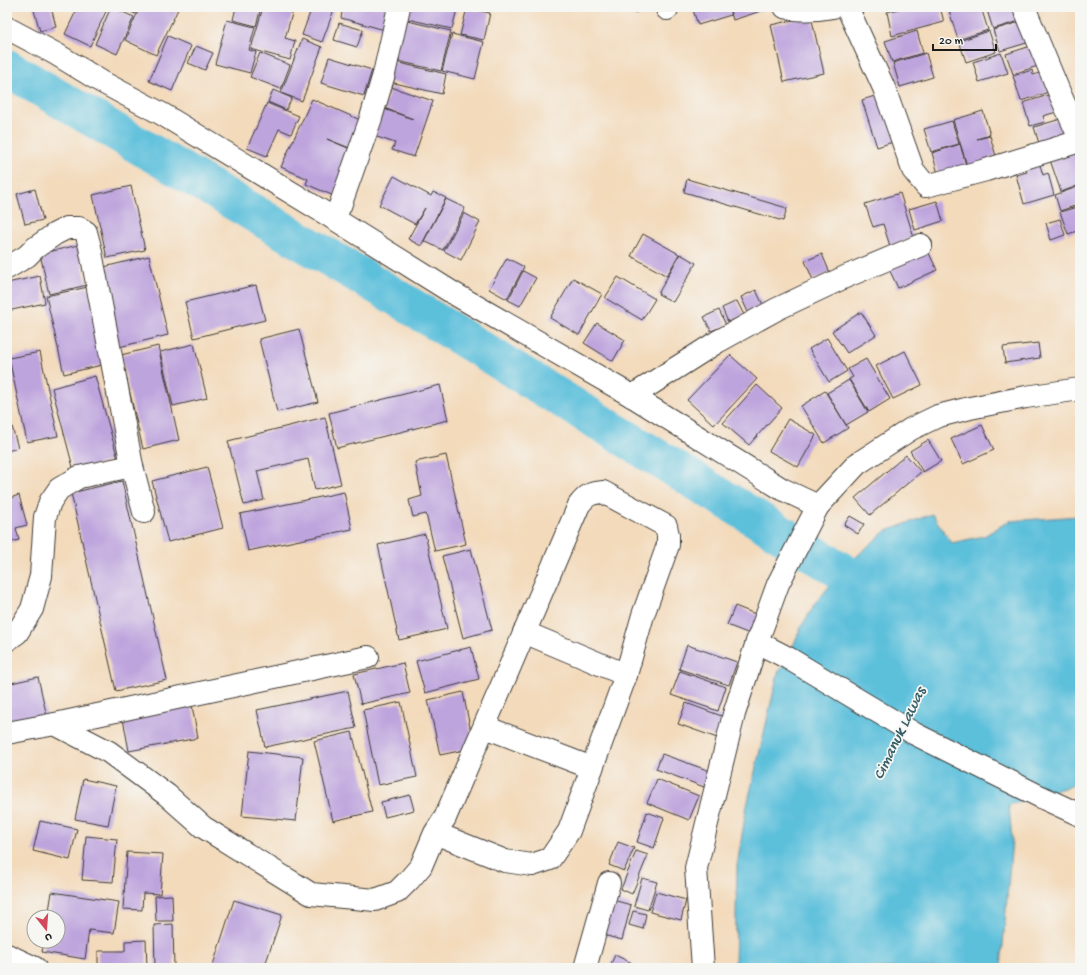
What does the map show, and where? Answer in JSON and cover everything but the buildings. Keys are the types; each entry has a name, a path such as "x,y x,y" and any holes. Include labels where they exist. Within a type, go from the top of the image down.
{"street":[{"path":"333,218 340,206 371,118 384,74 400,7"},
{"path":"785,7 807,10 827,8"},
{"path":"847,7 884,88 913,170 926,186 986,170 1080,140 1024,7"},
{"path":"7,28 162,114 453,293 632,396 782,489 814,514"},
{"path":"7,268 27,256 35,248 55,234 67,228 80,228 86,232 132,466 144,512"},
{"path":"632,396 717,342 777,309 921,244"},
{"path":"703,968 696,868 734,714 757,642 778,584 814,514 857,464 911,429 938,416 1026,397 1080,389"},
{"path":"7,640 17,633 32,609 41,576 45,518 50,502 59,489 79,477 132,466"},
{"path":"55,724 109,752 167,795 203,827 311,894 375,900 397,892 409,880 420,866 435,833 445,818 579,505 587,495 595,492 602,492 666,526 668,545 643,615 626,675 569,831 550,859 532,865 505,861 435,833"},
{"path":"524,632 626,675"},
{"path":"757,642 788,658 915,734 1080,815"},
{"path":"7,733 368,657"},
{"path":"485,727 592,768"},
{"path":"585,968 609,883"},
{"path":"7,955 36,968"}],"water":[{"name":"Cimanuk Lawas","path":"932,514 952,543 984,536 1009,521 1080,516 1080,781 1064,788 1009,805 1012,840 1001,968 735,968 737,866 746,810 778,673 788,658 801,627 815,604 856,557 884,532"}],"waterway":[{"path":"7,68 391,294 887,599"}]}
